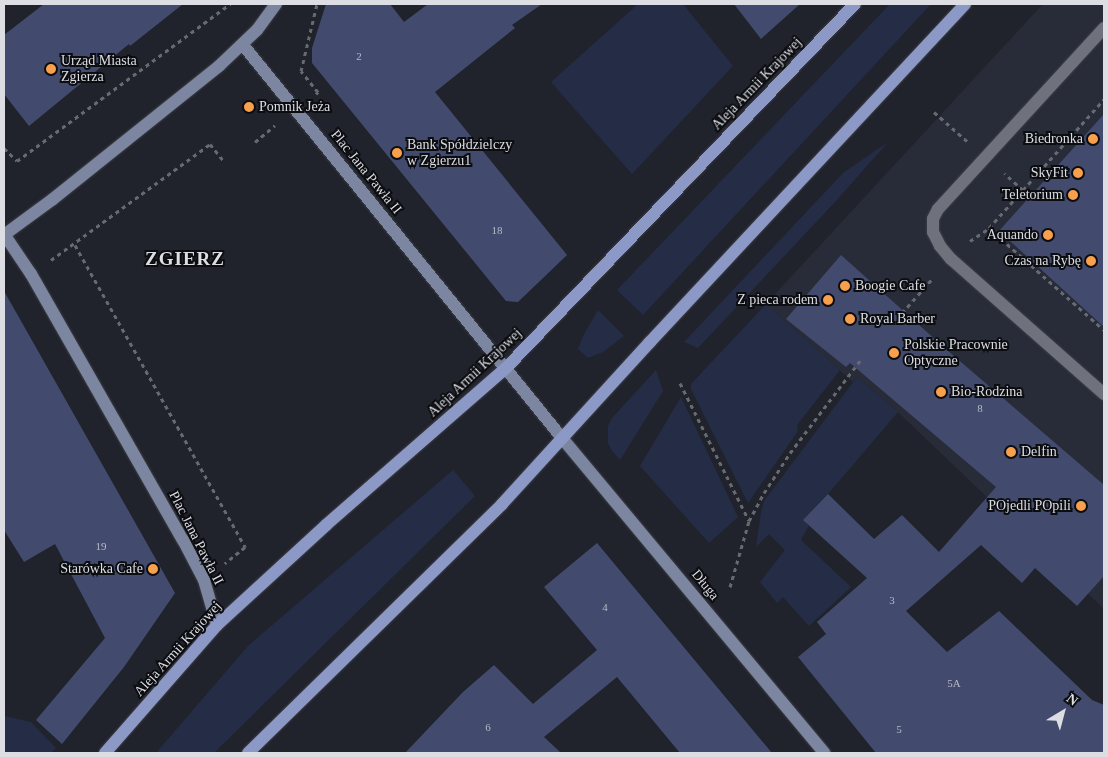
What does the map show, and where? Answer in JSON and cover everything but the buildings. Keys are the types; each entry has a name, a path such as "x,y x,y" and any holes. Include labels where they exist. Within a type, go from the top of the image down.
{"main road":[{"name":"Aleja Armii Krajowej","path":"106,753 217,626 326,526 506,368 854,4"},
{"path":"248,753 502,504 965,4"}],"street":[{"path":"242,45 276,4"},
{"name":"Plac Jana Pawła II","path":"217,626 204,580 31,274 4,234 53,199 176,102 242,45 562,438"},
{"name":"Długa","path":"562,438 824,753"}],"lane":[{"path":"1104,28 938,209 933,219 933,232 940,246 951,259 1104,394"}],"path":[{"path":"4,148 17,161 230,4"},
{"path":"316,4 301,71 318,92"},
{"path":"1023,190 1104,99"},
{"path":"31,274 75,245 210,144 223,160"},
{"path":"989,228 1104,330"},
{"path":"75,245 245,547 204,580"},
{"path":"730,587 749,521 790,453 862,358"},
{"path":"680,384 749,521"}],"shaded area":[{"path":"638,4 683,4 733,66 632,174 551,82"},
{"path":"890,4 931,4 643,315 617,290"},
{"path":"1043,4 1104,4 1104,609 898,412 857,377 853,382 766,304"},
{"path":"888,142 836,201 698,348 684,342 843,173"},
{"path":"766,304 840,370 797,425 798,431 748,503 691,389 691,384"},
{"path":"598,310 624,336 603,352 588,358 578,349 584,334"},
{"path":"656,370 663,391 620,460 608,443 608,426 612,418"},
{"path":"857,377 898,412 828,494 803,520 809,525 801,540 851,587 809,626 783,597 777,603 760,582 785,550 769,534 756,547 761,512 764,501"},
{"path":"681,397 738,517 709,543 640,466"},
{"path":"453,470 475,496 214,753 156,753 248,646"},
{"path":"4,716 31,722 56,748 51,753 4,753"}],"place":[{"name":"Urząd Miasta Zgierza","path":"51,69"},
{"name":"Pomnik Jeża","path":"249,107"},
{"name":"Biedronka","path":"1093,139"},
{"name":"Bank Spółdzielczy w Zgierzu1","path":"397,153"},
{"name":"SkyFit","path":"1078,173"},
{"name":"Teletorium","path":"1073,195"},
{"name":"Aquando","path":"1048,235"},
{"name":"Czas na Rybę","path":"1091,261"},
{"name":"Boogie Cafe","path":"845,286"},
{"name":"Z pieca rodem","path":"828,300"},
{"name":"Royal Barber","path":"850,319"},
{"name":"Polskie Pracownie Optyczne","path":"894,353"},
{"name":"Bio-Rodzina","path":"941,392"},
{"name":"Delfin","path":"1011,452"},
{"name":"POjedli POpili","path":"1081,506"},
{"name":"Starówka Cafe","path":"153,569"}],"district":[{"name":"ZGIERZ","path":"185,259"}]}
